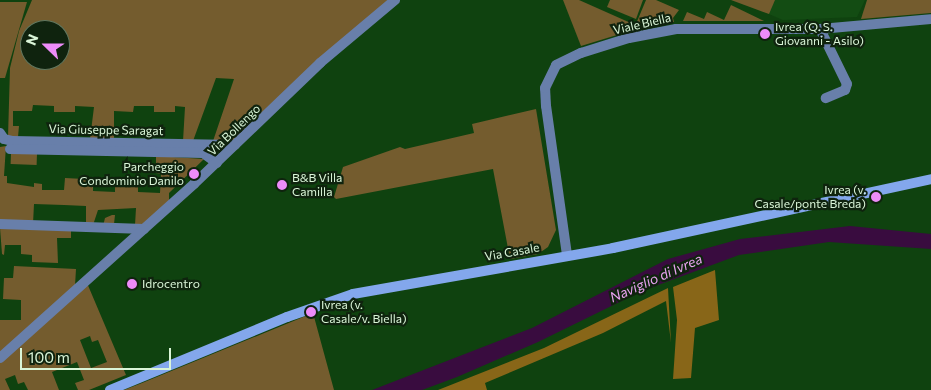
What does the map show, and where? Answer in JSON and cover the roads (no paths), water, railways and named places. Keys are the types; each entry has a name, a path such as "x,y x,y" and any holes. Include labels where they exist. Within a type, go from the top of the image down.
{"main road":[{"name":"Via Casale","path":"110,390 287,316 353,294 745,221 931,179"}],"street":[{"name":"Via Bollengo","path":"0,358 217,163 320,63 394,0"},
{"name":"Viale Biella","path":"567,255 546,106 545,88 556,65 581,53 629,38 676,29 820,29 931,19"},
{"path":"820,29 847,84 845,90 826,98"},
{"name":"Via Giuseppe Saragat","path":"0,133 4,139 12,141 235,145"},
{"path":"10,149 203,153 217,163"},
{"path":"0,224 144,229"}],"water":[{"name":"Naviglio di Ivrea","path":"850,226 931,234 931,249 829,242 739,255 642,291 538,342 422,390 372,390 532,328 668,259 740,239"}],"place":[{"name":"Ivrea (Q. S. Giovanni - Asilo)","path":"765,34"},
{"name":"Parcheggio Condominio Danilo","path":"194,174"},
{"name":"B&B Villa Camilla","path":"282,185"},
{"name":"Ivrea (v. Casale/ponte Breda)","path":"876,197"},
{"name":"Idrocentro","path":"132,284"},
{"name":"Ivrea (v. Casale/v. Biella)","path":"311,312"}]}
